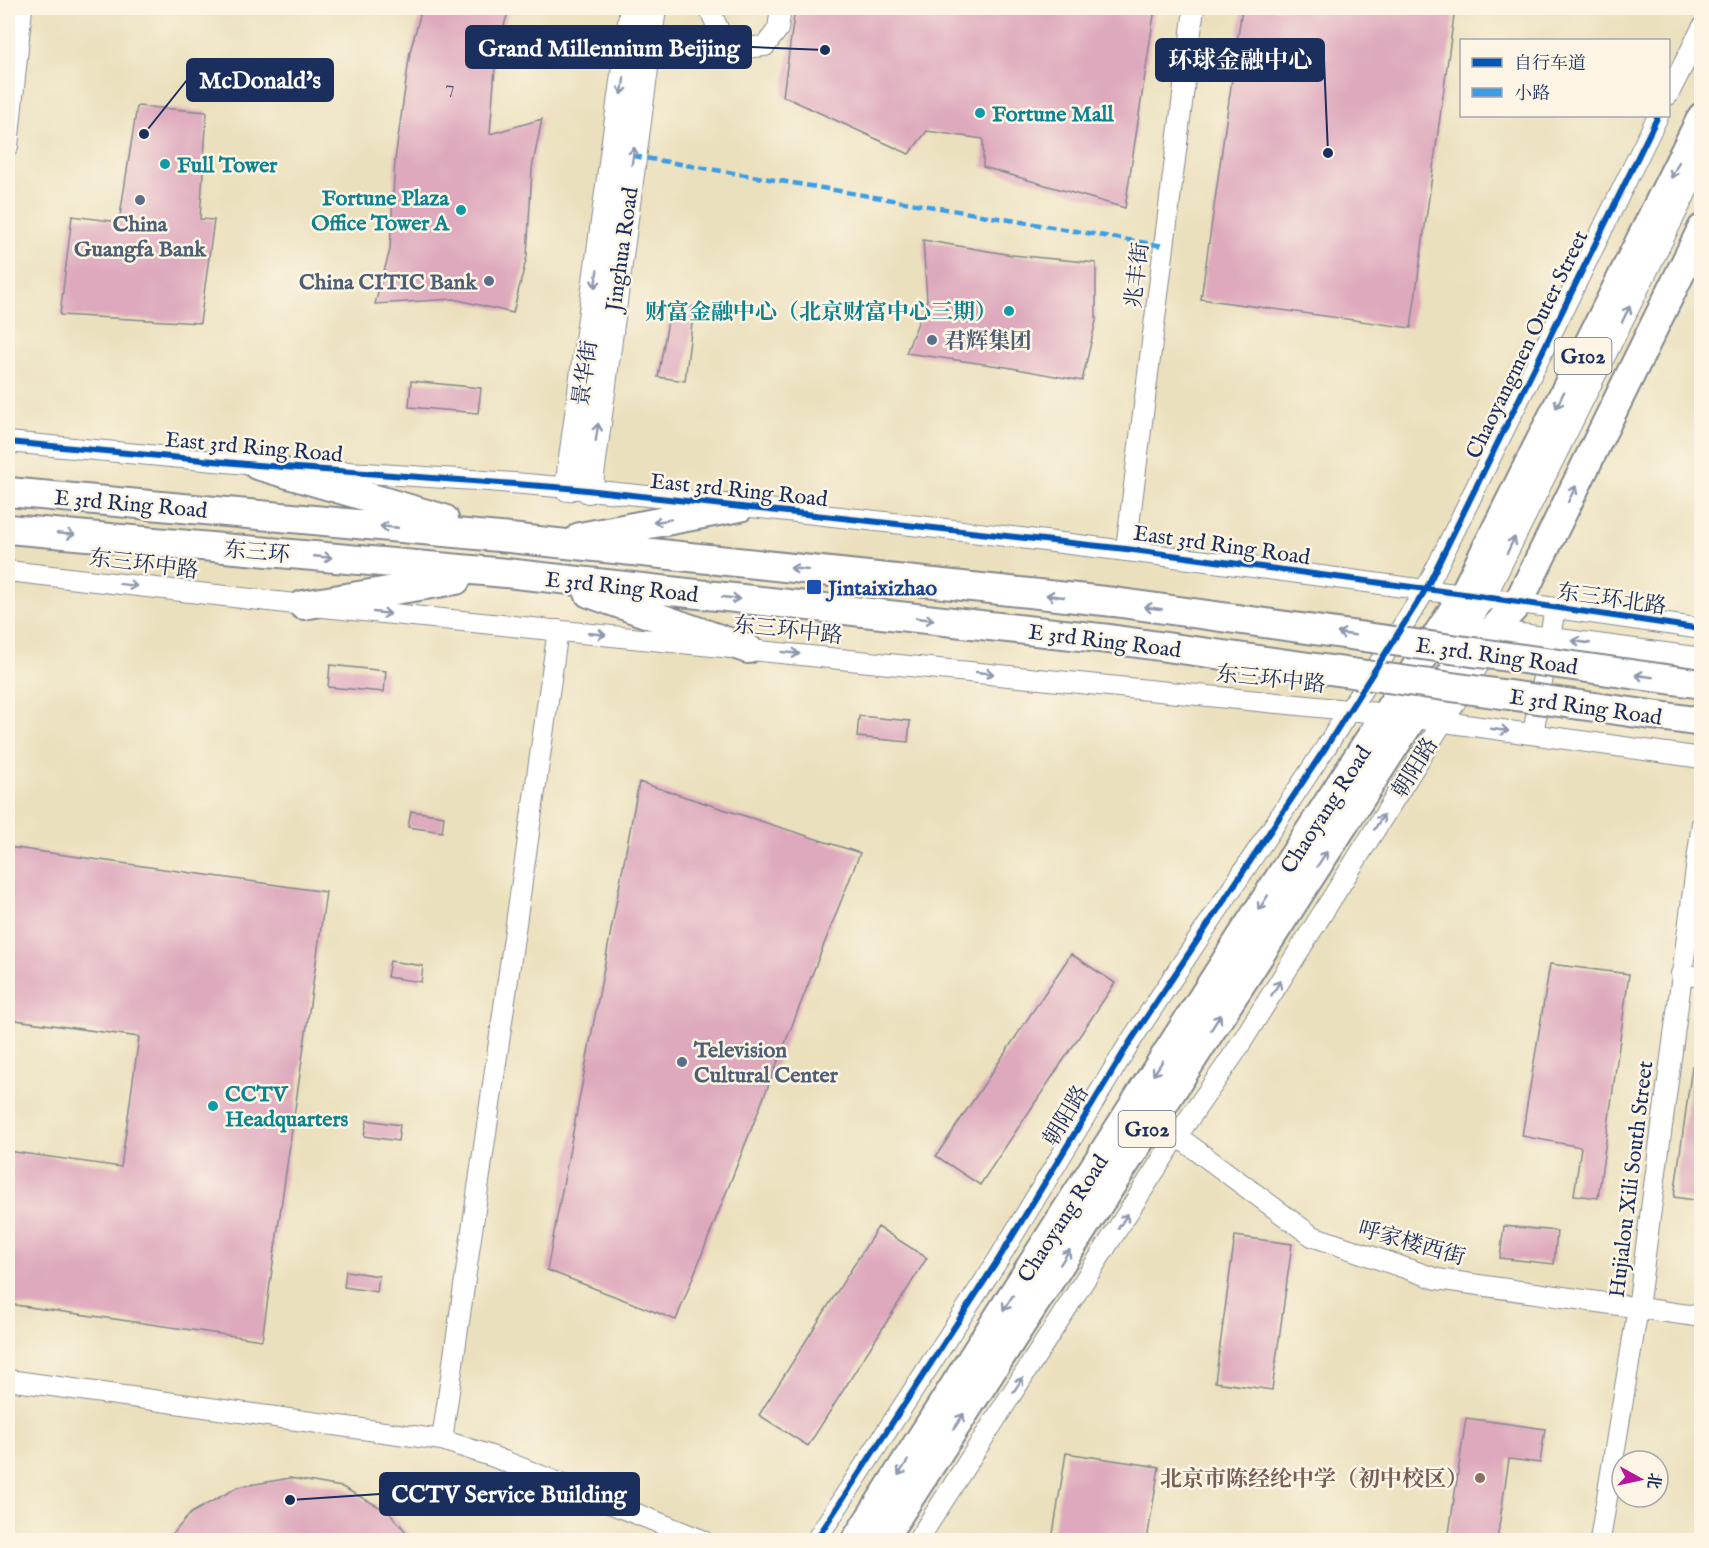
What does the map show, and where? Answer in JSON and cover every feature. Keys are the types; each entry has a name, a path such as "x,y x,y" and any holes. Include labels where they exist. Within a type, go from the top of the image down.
{"highway":[{"name":"G102","path":"1400,716 1476,628 1474,596 1701,117"},
{"name":"G102","path":"1400,716 1476,628 1518,603 1701,229"},
{"path":"257,465 510,538"},
{"name":"E 3rd Ring Road","path":"8,492 510,538 1113,602"},
{"path":"547,543 740,507"},
{"name":"东三环","path":"8,529 506,573"},
{"path":"303,605 506,573"},
{"name":"E 3rd Ring Road","path":"506,573 1109,639 1701,722"},
{"path":"542,577 748,649"},
{"name":"E. 3rd. Ring Road","path":"1113,602 1701,684"},
{"name":"Chaoyang Road","path":"856,1540 1258,911 1400,716"},
{"name":"朝阳路","path":"882,1540 1400,716"}],"main road":[{"name":"景华街","path":"579,489 633,8"},
{"name":"Jinghua Road","path":"579,489 653,8"}],"street":[{"path":"8,146 22,8"},
{"path":"709,8 721,35 744,48 765,46 778,28 781,8"},
{"name":"兆丰街","path":"1126,549 1194,8"},
{"path":"1670,91 1701,28"},
{"name":"Chaoyangmen Outer Street","path":"1407,619 1426,589 1658,117"},
{"path":"1474,596 1701,161"},
{"name":"East 3rd Ring Road","path":"8,442 257,465 579,489 1126,549 1474,596"},
{"name":"东三环中路","path":"8,572 303,605 1400,716"},
{"name":"东三环北路","path":"1474,596 1701,629"},
{"path":"1533,734 1554,608"},
{"path":"1407,619 1701,658"},
{"name":"朝阳路","path":"816,1540 998,1260 1130,1042 1407,619"},
{"name":"朝阳路","path":"918,1540 1177,1136 1234,1054 1442,721 1476,628"},
{"path":"442,1440 558,630"},
{"path":"1400,716 1701,758"},
{"name":"Hujialou Xili South Street","path":"1600,1540 1638,1308 1701,823"},
{"path":"1681,974 1701,978"},
{"name":"呼家楼西街","path":"1177,1136 1312,1236 1437,1279 1701,1317"},
{"path":"8,1380 442,1440 494,1457 702,1540"}],"building":[{"name":"Fortune Plaza Office Tower A","path":"422,8 509,8 496,55 490,134 542,119 532,169 527,256 513,313 454,299 375,304 390,250 395,160 410,52"},
{"name":"Fortune Mall","path":"795,8 1155,8 1125,208 983,167 983,139 927,131 909,154 783,96"},
{"path":"1242,8 1455,8 1411,328 1201,299"},
{"name":"Full Tower","path":"137,106 207,112 200,219 214,220 200,323 60,315 72,216 119,222"},
{"name":"财富金融中心（北京财富中心三期）","path":"923,240 1012,255 1096,263 1096,321 1082,381 1006,367 906,353 927,300"},
{"path":"671,304 694,307 685,381 658,377"},
{"path":"411,381 481,388 478,413 409,407"},
{"path":"330,665 386,671 384,692 328,687"},
{"path":"859,716 910,721 908,742 857,737"},
{"name":"Television Cultural Center","path":"639,782 860,853 676,1320 547,1270"},
{"path":"411,811 444,816 442,832 408,827"},
{"name":"CCTV Headquarters","path":"8,847 326,892 262,1340 8,1304 8,1151 121,1167 139,1037 8,1019"},
{"path":"1071,954 1115,983 980,1185 936,1156"},
{"path":"390,961 423,966 421,982 387,977"},
{"path":"1550,964 1629,974 1598,1198 1574,1195 1581,1147 1522,1136"},
{"path":"1692,1066 1701,1066 1701,1201 1674,1197"},
{"path":"367,1120 400,1125 398,1141 364,1136"},
{"path":"1504,1226 1557,1231 1554,1264 1500,1258"},
{"path":"878,1227 927,1258 808,1446 759,1415"},
{"path":"1235,1236 1292,1244 1272,1390 1215,1382"},
{"path":"346,1271 379,1276 377,1292 344,1287"},
{"path":"1466,1418 1545,1429 1540,1463 1509,1459 1497,1540 1448,1540"},
{"path":"1066,1453 1159,1467 1147,1540 1052,1540"},
{"path":"290,1478 342,1487 389,1512 413,1540 167,1540 191,1513 238,1487"}],"marked path":[{"path":"633,156 1164,246"}],"cycle path":[{"path":"816,1540 998,1260 1130,1042 1326,747 1426,589 1658,117"},
{"path":"8,442 257,465 568,488 1126,549 1464,594 1702,629"}],"place":[{"name":"Grand Millennium Beijing","path":"825,50"},
{"name":"Fortune Mall","path":"980,113"},
{"name":"McDonald's","path":"144,134"},
{"name":"环球金融中心","path":"1328,153"},
{"name":"Full Tower","path":"165,164"},
{"name":"China Guangfa Bank","path":"140,200"},
{"name":"Fortune Plaza Office Tower A","path":"461,210"},
{"name":"China CITIC Bank","path":"489,281"},
{"name":"财富金融中心（北京财富中心三期）","path":"1009,311"},
{"name":"君辉集团","path":"932,340"},
{"name":"Jintaixizhao","path":"814,587"},
{"name":"Television Cultural Center","path":"682,1062"},
{"name":"CCTV Headquarters","path":"213,1106"},
{"name":"北京市陈经纶中学（初中校区）","path":"1480,1478"},
{"name":"CCTV Service Building","path":"290,1500"}]}
